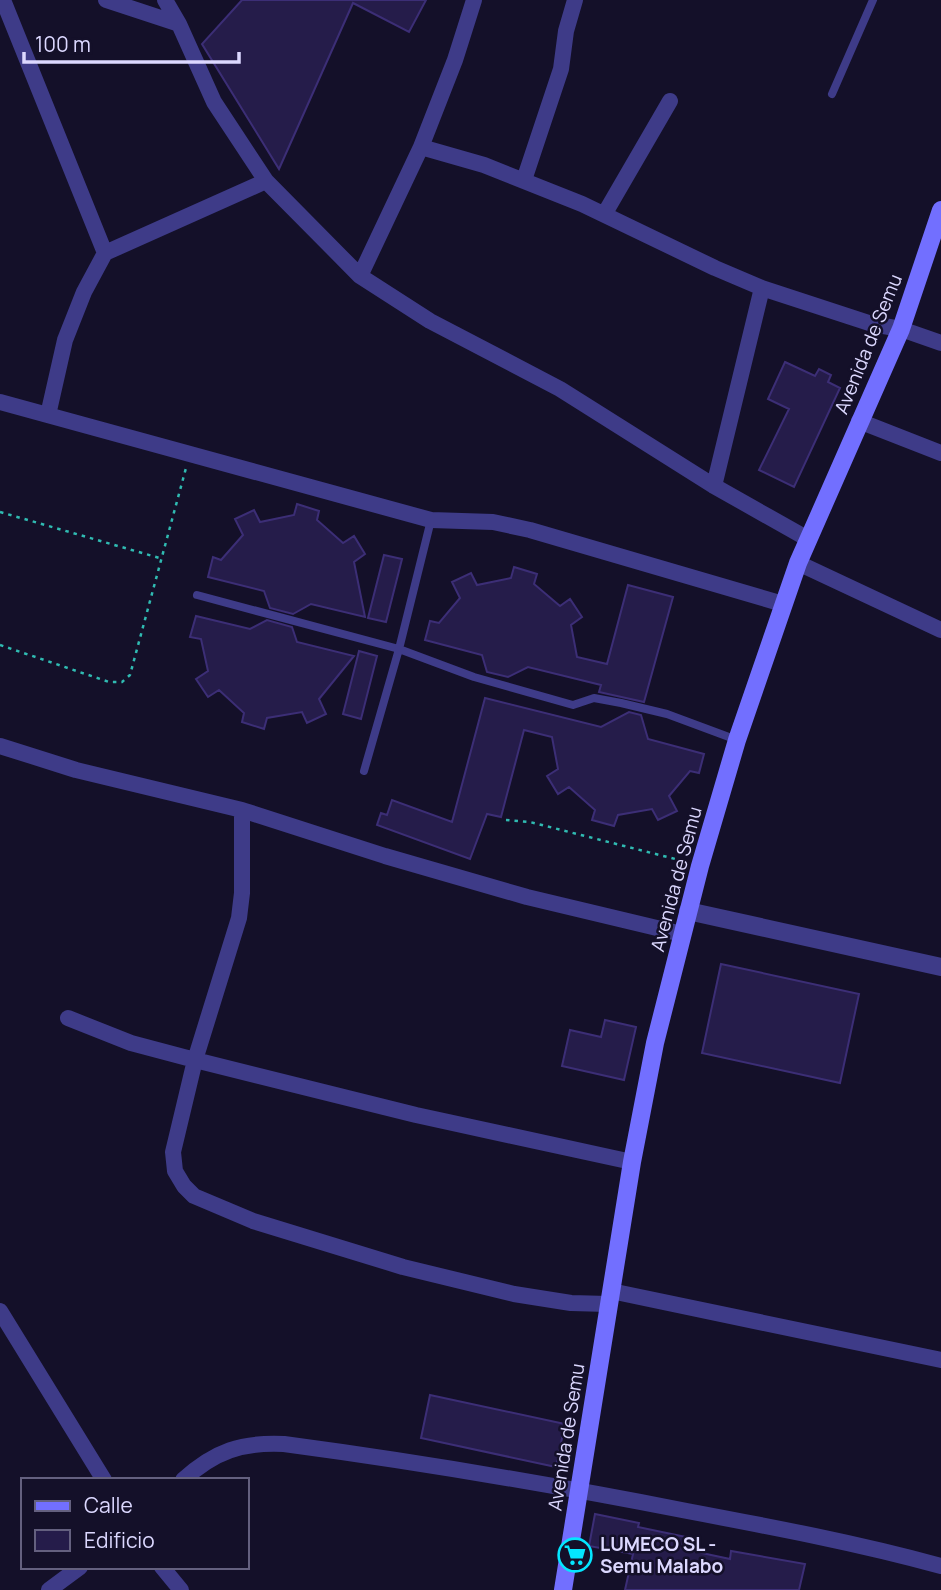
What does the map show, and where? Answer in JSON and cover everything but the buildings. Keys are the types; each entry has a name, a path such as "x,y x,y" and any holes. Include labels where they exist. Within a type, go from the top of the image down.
{"main road":[{"name":"Avenida de Semu","path":"563,1590 609,1298 654,1043 700,866 737,740 798,563 901,329 938,232 941,210"}],"street":[{"path":"3,0 105,253"},
{"path":"106,0 178,24"},
{"path":"164,0 214,102 266,181 360,276 430,321 560,389 714,486 808,539"},
{"path":"360,276 421,147 455,60 474,0"},
{"path":"524,180 561,69 566,31 575,0"},
{"path":"605,213 670,101"},
{"path":"421,147 524,180 605,213 715,268 762,288 872,324 901,329 941,343"},
{"path":"48,415 65,340 84,292 105,253 266,181"},
{"path":"714,486 762,288"},
{"path":"0,402 431,520 494,522 530,530 783,604"},
{"path":"859,421 941,453"},
{"path":"798,563 941,630"},
{"path":"0,746 76,770 242,810 385,856 527,897 682,934"},
{"path":"242,810 242,893 239,919 195,1060 173,1152 175,1171 194,1196 253,1221 403,1267 514,1294 571,1303 609,1298 941,1360"},
{"path":"688,911 941,967"},
{"path":"68,1018 131,1043 195,1060 416,1115 632,1162"},
{"path":"0,1311 103,1478"},
{"path":"186,1478 218,1454 235,1447 267,1443 338,1451 579,1490 764,1526 941,1566"},
{"path":"50,1590 77,1569"},
{"path":"164,1569 181,1590"}],"lane":[{"path":"832,94 873,0"},
{"path":"364,771 399,649 431,520"},
{"path":"197,595 399,649 474,677 573,705 594,698 621,703 667,714 737,740"}],"path":[{"path":"0,645 109,682 122,682 130,675 190,455"},
{"path":"0,512 163,559"},
{"path":"506,820 530,822 700,866"}],"place":[{"name":"LUMECO SL - Semu Malabo","path":"575,1555"}]}
